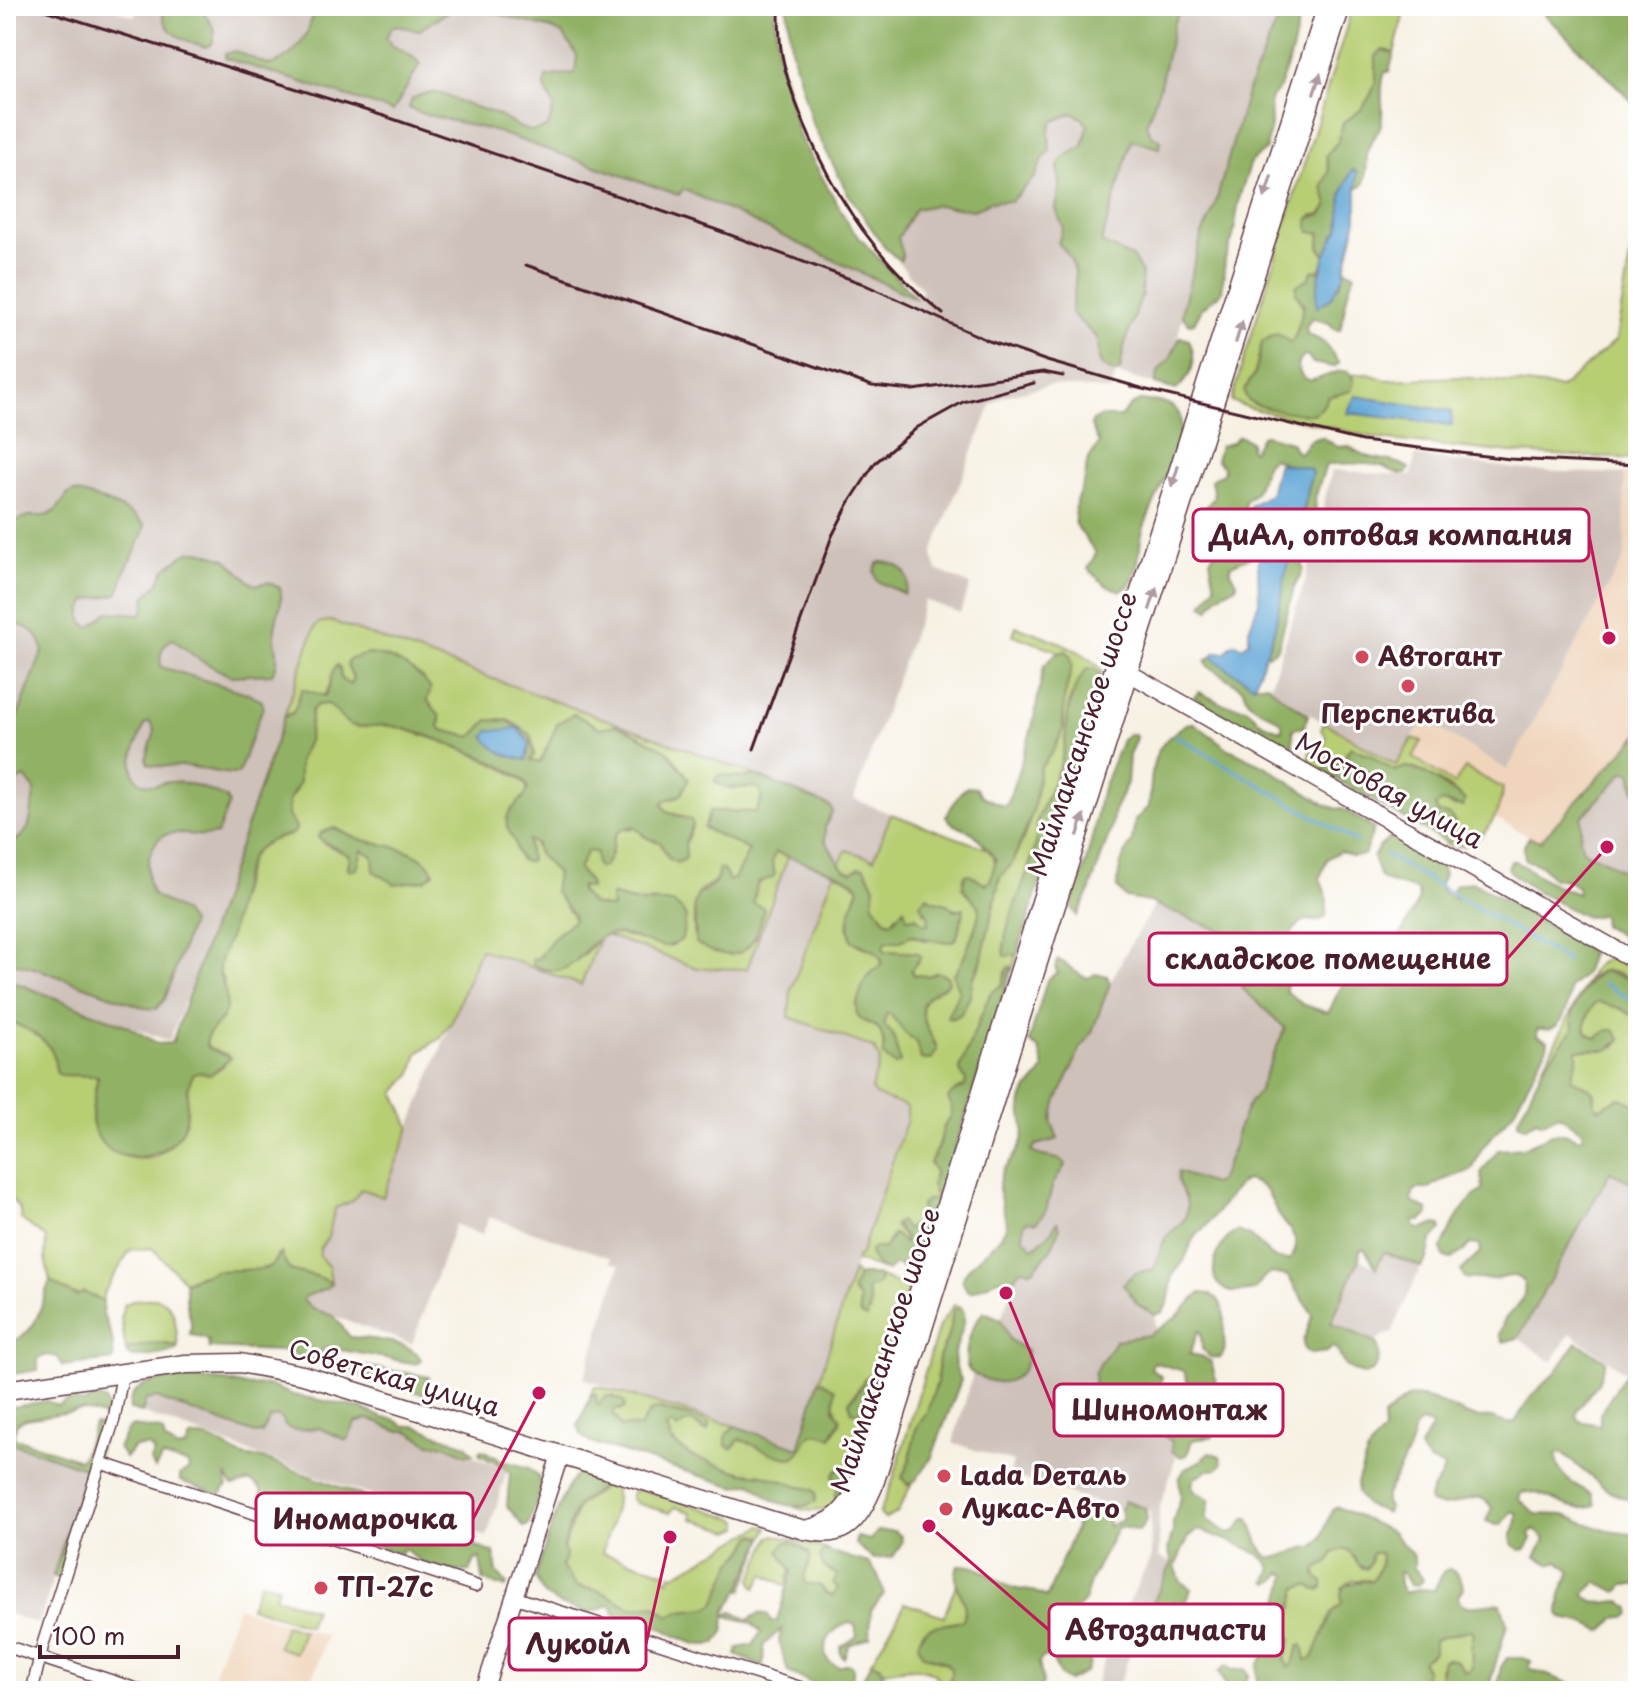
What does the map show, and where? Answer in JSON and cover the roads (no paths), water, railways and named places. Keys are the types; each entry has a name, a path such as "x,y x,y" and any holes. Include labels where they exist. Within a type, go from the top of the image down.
{"main road":[{"name":"Маймаксанское шоссе","path":"804,1530 829,1534 840,1531 862,1510 873,1487 1326,6"},
{"name":"Маймаксанское шоссе","path":"1122,669 1342,6"},
{"name":"Мостовая улица","path":"1122,669 1638,962"},
{"name":"Советская улица","path":"6,1390 186,1364 253,1365 303,1375 804,1530"},
{"path":"484,1691 560,1455"}],"street":[{"path":"32,1691 114,1419 123,1372"},
{"path":"101,1463 476,1586"},
{"path":"514,1597 811,1691"},
{"path":"6,1646 142,1691"}],"water":[{"path":"1352,170 1357,171 1357,219 1343,277 1331,298 1317,307 1322,266 1339,230 1342,195"},
{"path":"1355,396 1451,411 1452,425 1347,413"},
{"path":"1278,463 1308,468 1312,473 1295,551 1287,566 1274,632 1254,685 1212,656 1216,652 1226,652 1231,645 1237,643 1242,647 1249,642 1249,629 1259,602 1258,562 1268,533 1248,512 1251,505 1270,494"},
{"path":"518,728 530,743 526,760 503,753 485,737 490,730"}],"waterway":[{"path":"1176,736 1357,842"},
{"path":"1385,854 1568,961"},
{"path":"1603,983 1638,1004"}],"railway":[{"path":"32,6 387,117 714,229 861,283 989,341 1141,388"},
{"path":"779,6 780,44 786,73 826,170 877,248 943,314"},
{"path":"526,265 872,386 913,390 1043,372 1063,376"},
{"path":"754,749 832,536 875,463 918,427 963,402 1034,383"},
{"path":"1130,386 1362,441 1510,459 1638,465"}],"place":[{"name":"ДиАл, оптовая компания","path":"1609,638"},
{"name":"Автогант","path":"1362,657"},
{"name":"Перспектива","path":"1408,686"},
{"name":"складское помещение","path":"1607,847"},
{"name":"Шиномонтаж","path":"1006,1293"},
{"name":"Иномарочка","path":"539,1393"},
{"name":"Lada Dеталь","path":"944,1476"},
{"name":"Лукас-Авто","path":"946,1509"},
{"name":"Автозапчасти","path":"929,1526"},
{"name":"Лукойл","path":"670,1537"},
{"name":"ТП-27c","path":"321,1588"}]}
